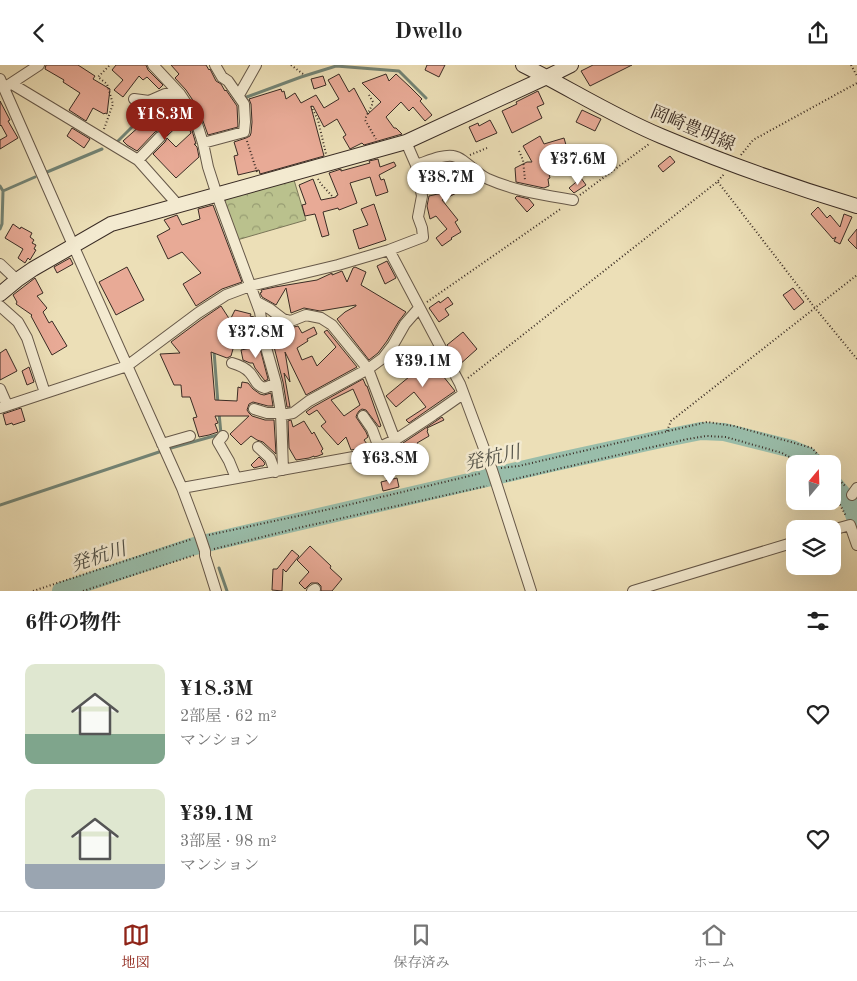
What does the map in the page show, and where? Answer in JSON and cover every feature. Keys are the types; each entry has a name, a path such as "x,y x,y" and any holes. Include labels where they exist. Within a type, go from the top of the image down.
{"street":[{"path":"5,83 37,65"},
{"path":"154,65 180,94 197,124 217,195 260,313 281,414 279,471"},
{"path":"203,143 244,132 244,104 228,81 222,77 215,65"},
{"path":"239,95 256,65"},
{"name":"岡崎豊明線","path":"523,65 660,136 732,165 808,192 857,206"},
{"path":"0,294 33,269 111,224 406,142 571,65"},
{"path":"5,83 138,160 178,205"},
{"path":"5,83 73,245 182,488 205,551 216,591"},
{"path":"134,99 149,101 165,94 180,94"},
{"path":"138,160 160,137"},
{"path":"0,389 3,407 128,366 198,313 226,295 389,250 423,237 418,217 422,196 416,165 406,142"},
{"path":"416,165 446,156 454,156 461,159 485,178 500,184 524,192 573,199"},
{"path":"389,250 461,389 492,470 531,591"},
{"path":"0,265 17,280"},
{"path":"256,302 270,309 283,319 291,321 306,315 321,318 332,325 368,369 395,440"},
{"path":"0,306 18,323 27,338 44,393"},
{"path":"254,409 266,413 293,413 309,401 368,369 383,358 405,324 419,308"},
{"path":"232,363 242,366 250,373 259,386 265,388 276,383"},
{"path":"182,488 359,456 395,440 433,415 461,389"},
{"path":"363,416 372,429 379,448"},
{"path":"162,444 190,436"},
{"path":"223,436 218,442 236,478"},
{"path":"258,447 270,458 279,471"},
{"path":"841,528 850,525 856,542"},
{"path":"633,591 786,545"}],"path":[{"path":"101,139 113,103 107,84 98,77 110,65"},
{"path":"291,65 303,74"},
{"path":"851,65 857,76"},
{"path":"461,389 717,181 753,141 857,83"},
{"path":"369,95 373,102 372,108 367,113 365,120 381,148"},
{"path":"311,106 318,120 328,164"},
{"path":"244,132 260,182"},
{"path":"419,308 660,136"},
{"path":"461,159 487,148"},
{"path":"519,151 523,160 525,176 524,192"},
{"path":"313,168 321,184 332,196"},
{"path":"717,181 857,359"},
{"path":"667,431 671,421 857,275"},
{"path":"33,591 200,536 335,508 492,470 518,466 707,422 734,427 812,448 818,455"},
{"path":"841,480 855,492"},
{"path":"841,507 850,525"},
{"path":"83,591 205,551"}],"green space":[{"path":"294,180 306,220 237,240 224,203 226,199"}],"building":[{"path":"46,65 78,65 95,76 93,79 110,89 107,114 93,108 86,121 69,110 80,93 63,82 64,80 45,69"},
{"path":"116,65 146,65 148,70 163,85 159,89 147,77 143,80 139,76 123,97 114,90 123,80 112,70"},
{"path":"171,65 206,65 216,81 221,84 237,106 238,127 208,135 196,105 175,78 179,74"},
{"path":"427,65 445,65 439,77 425,70"},
{"path":"593,65 632,65 590,86 581,71"},
{"path":"339,74 349,92 354,88 368,114 381,102 362,83 386,74 389,81 396,74 422,99 420,101 432,115 425,121 413,107 409,111 401,102 386,117 394,128 402,134 364,145 362,143 350,149 343,137 346,135 337,119 324,127 313,106 311,107 324,156 260,174 259,170 238,175 234,156 238,155 234,142 250,136 252,122 249,99 281,89 282,92 284,91 286,99 295,93 301,103 316,95 324,108 339,99 328,80"},
{"path":"323,76 326,85 314,89 311,79"},
{"path":"538,91 544,104 537,107 542,118 512,133 502,111"},
{"path":"0,101 10,120 8,121 18,138 0,149 0,140 7,136 0,126"},
{"path":"141,107 153,119 157,114 168,123 182,110 184,112 191,127 199,157 176,178 153,154 167,138 176,147 191,133 185,119 167,136 165,132 159,130 155,132 137,151 123,141 141,125 132,116"},
{"path":"582,110 601,119 595,131 576,122"},
{"path":"490,120 497,133 476,142 469,127 478,123 479,126"},
{"path":"72,128 90,139 84,148 67,136"},
{"path":"540,136 544,144 564,138 568,152 545,159 550,178 548,179 549,186 544,188 516,182 515,168 527,162 532,162 523,146"},
{"path":"670,156 675,162 663,172 658,166"},
{"path":"378,159 380,167 394,162 396,166 379,175 381,180 384,179 388,192 376,196 370,177 350,183 357,203 339,210 338,208 323,212 329,235 322,237 315,214 305,216 302,205 306,204 299,185 313,179 321,200 336,197 338,195 329,173 370,163 369,161"},
{"path":"452,163 467,188 442,200 458,220 455,222 461,232 442,246 436,238 447,229 436,216 430,219 427,206 429,196 451,191 440,170"},
{"path":"581,178 586,185 574,193 569,188"},
{"path":"517,196 529,199 534,205 527,212 515,198"},
{"path":"374,204 386,240 359,249 353,230 368,225 361,209"},
{"path":"213,205 242,282 222,289 196,306 183,284 201,273 182,252 168,259 157,236 170,229 164,220 177,215 182,225 200,219 198,209"},
{"path":"818,207 827,218 830,215 840,227 844,214 852,217 840,244 834,241 836,237 833,239 811,214"},
{"path":"13,224 20,229 21,227 32,233 30,237 34,240 32,243 36,245 34,249 36,250 30,260 28,258 25,263 18,258 23,249 5,238"},
{"path":"857,229 857,249 848,240"},
{"path":"70,258 73,264 57,273 54,267"},
{"path":"387,261 396,278 385,284 377,266"},
{"path":"127,267 144,300 116,315 99,282"},
{"path":"355,267 366,272 361,285 406,312 378,353 369,360 337,319 356,305 320,311 304,308 291,313 286,288 276,305 262,297 260,293 262,292 261,290 317,280 332,273 332,275 342,271 347,282"},
{"path":"35,278 43,293 37,296 47,308 43,312 49,323 52,321 67,346 52,355 32,315 16,304 17,302 13,295"},
{"path":"793,288 804,302 794,310 783,295"},
{"path":"448,297 453,304 445,309 449,315 439,322 429,308"},
{"path":"221,306 230,320 235,310 251,314 250,316 254,317 256,334 239,328 231,356 227,358 211,352 215,400 237,401 238,387 241,388 242,382 248,383 260,394 271,393 273,406 253,402 249,404 247,410 252,416 265,420 274,420 276,454 263,442 251,436 241,445 230,434 249,416 215,416 218,423 215,424 218,432 199,437 193,418 197,417 190,397 182,397 181,385 174,385 160,354 180,353 171,342"},
{"path":"281,326 290,328 298,326 302,333 314,327 317,334 307,339 308,341 297,348 302,360 312,356 317,366 336,347 324,332 327,330 357,367 306,395 285,352 290,382 284,373 290,407 287,407 283,382 271,335 278,334 276,328"},
{"path":"463,332 477,349 458,366 447,345"},
{"path":"257,337 268,379 265,381 253,363 243,360 241,350 256,347 255,338"},
{"path":"6,349 17,371 0,380 0,353"},
{"path":"437,354 444,368 439,371 455,391 409,423 406,420 426,407 414,392 396,407 386,396 421,367 425,371 437,361 433,357"},
{"path":"29,367 34,382 27,385 22,371"},
{"path":"363,379 381,426 379,427 366,410 362,409 359,411 356,417 366,432 368,437 364,440 367,444 351,450 346,437 338,445 321,426 326,422 317,410 309,415 306,412","holes":["353,389 360,405 344,416 331,400"]},
{"path":"21,408 25,421 6,425 3,414"},
{"path":"442,417 444,420 427,428 429,436 417,443 422,451 410,457 403,443"},
{"path":"291,420 293,427 304,421 312,434 314,432 323,449 321,451 323,454 296,460 289,448 288,421"},
{"path":"259,457 265,464 254,468 251,465"},
{"path":"397,478 399,487 383,491 381,482"},
{"path":"310,546 342,579 332,591 321,591 321,586 318,583 311,583 305,589 299,583 309,572 297,560"},
{"path":"292,550 299,556 286,572 283,569 282,591 272,590 273,569 277,569"}],"waterway":[{"path":"244,98 336,66 399,71 426,98"},
{"path":"146,115 178,100 181,101"},
{"path":"117,142 139,120"},
{"path":"47,172 102,149"},
{"path":"0,229 2,224 3,191 35,177"},
{"path":"0,186 3,191"},
{"path":"214,351 218,404"},
{"path":"0,505 171,448 221,434 219,413"},
{"name":"発杭川","path":"61,591 191,547 551,463 701,431 724,432 792,449 806,455"},
{"name":"発杭川","path":"841,492 850,503 857,523"},
{"path":"219,568 227,591"}]}
